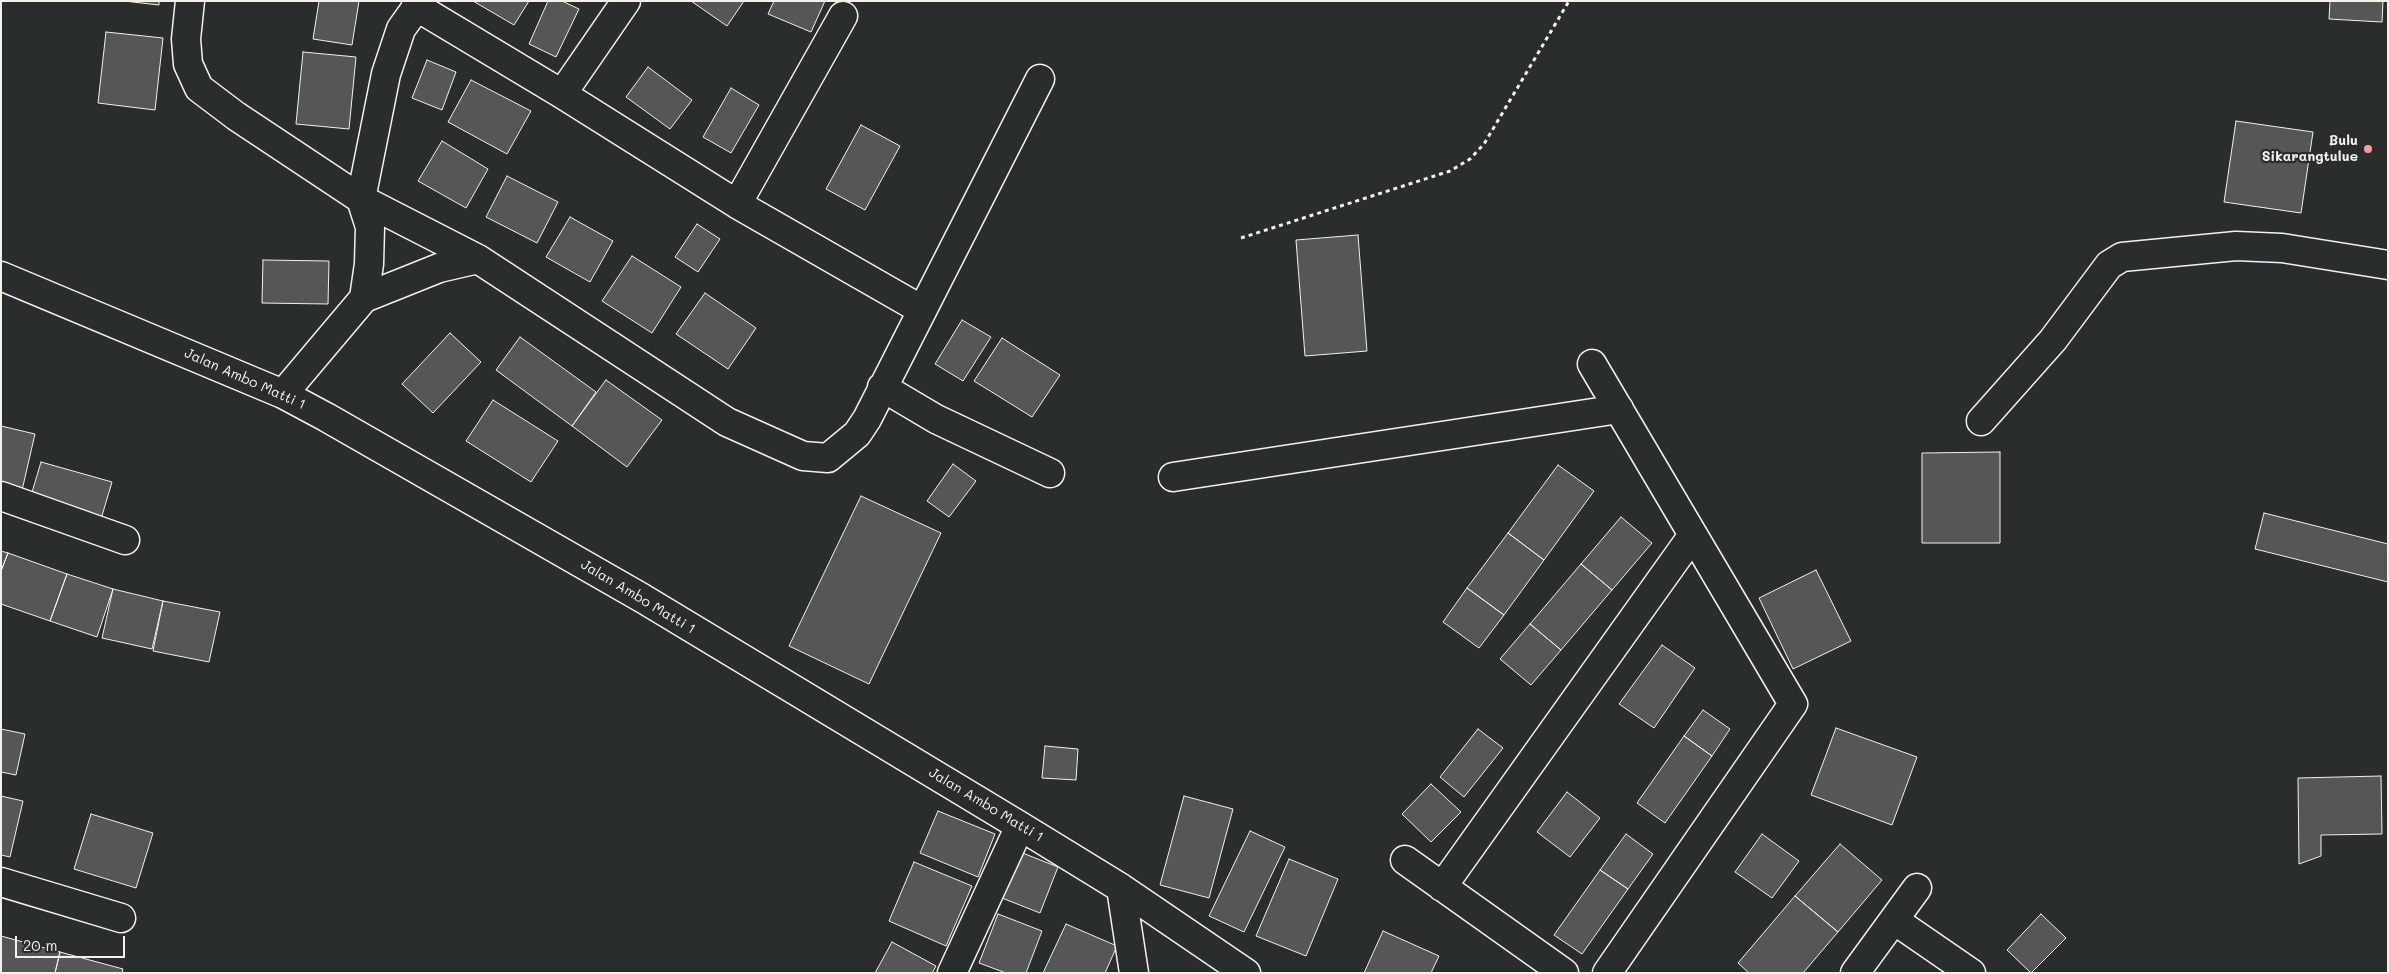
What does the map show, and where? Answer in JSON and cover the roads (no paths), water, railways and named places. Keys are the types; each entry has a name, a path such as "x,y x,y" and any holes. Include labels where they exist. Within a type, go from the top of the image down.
{"street":[{"path":"190,1 186,40 188,64 199,88 236,116 361,199 478,259 727,422 803,456 828,458 857,434 1040,78"},
{"path":"562,94 626,1"},
{"path":"364,298 369,264 370,227 361,199 386,74 400,29 418,3 736,204 922,310"},
{"path":"736,204 843,16"},
{"path":"1981,421 2053,340 2109,265 2122,258 2236,246 2282,248 2388,265"},
{"path":"284,394 364,298 439,268 478,259"},
{"name":"Jalan Ambo Matti 1","path":"1,276 284,394 642,598 1121,888 1246,973"},
{"path":"1592,364 1793,704 1607,973"},
{"path":"882,388 936,419 1050,473"},
{"path":"1173,477 1619,409"},
{"path":"1,496 125,540"},
{"path":"1442,887 1693,535"},
{"path":"952,973 1020,826"},
{"path":"1405,860 1564,973"},
{"path":"1,882 121,918"},
{"path":"1121,888 1134,973"},
{"path":"1856,973 1917,888"},
{"path":"1894,920 1971,973"}],"place":[{"name":"Bulu Sikarangtulue","path":"2368,149"}]}
